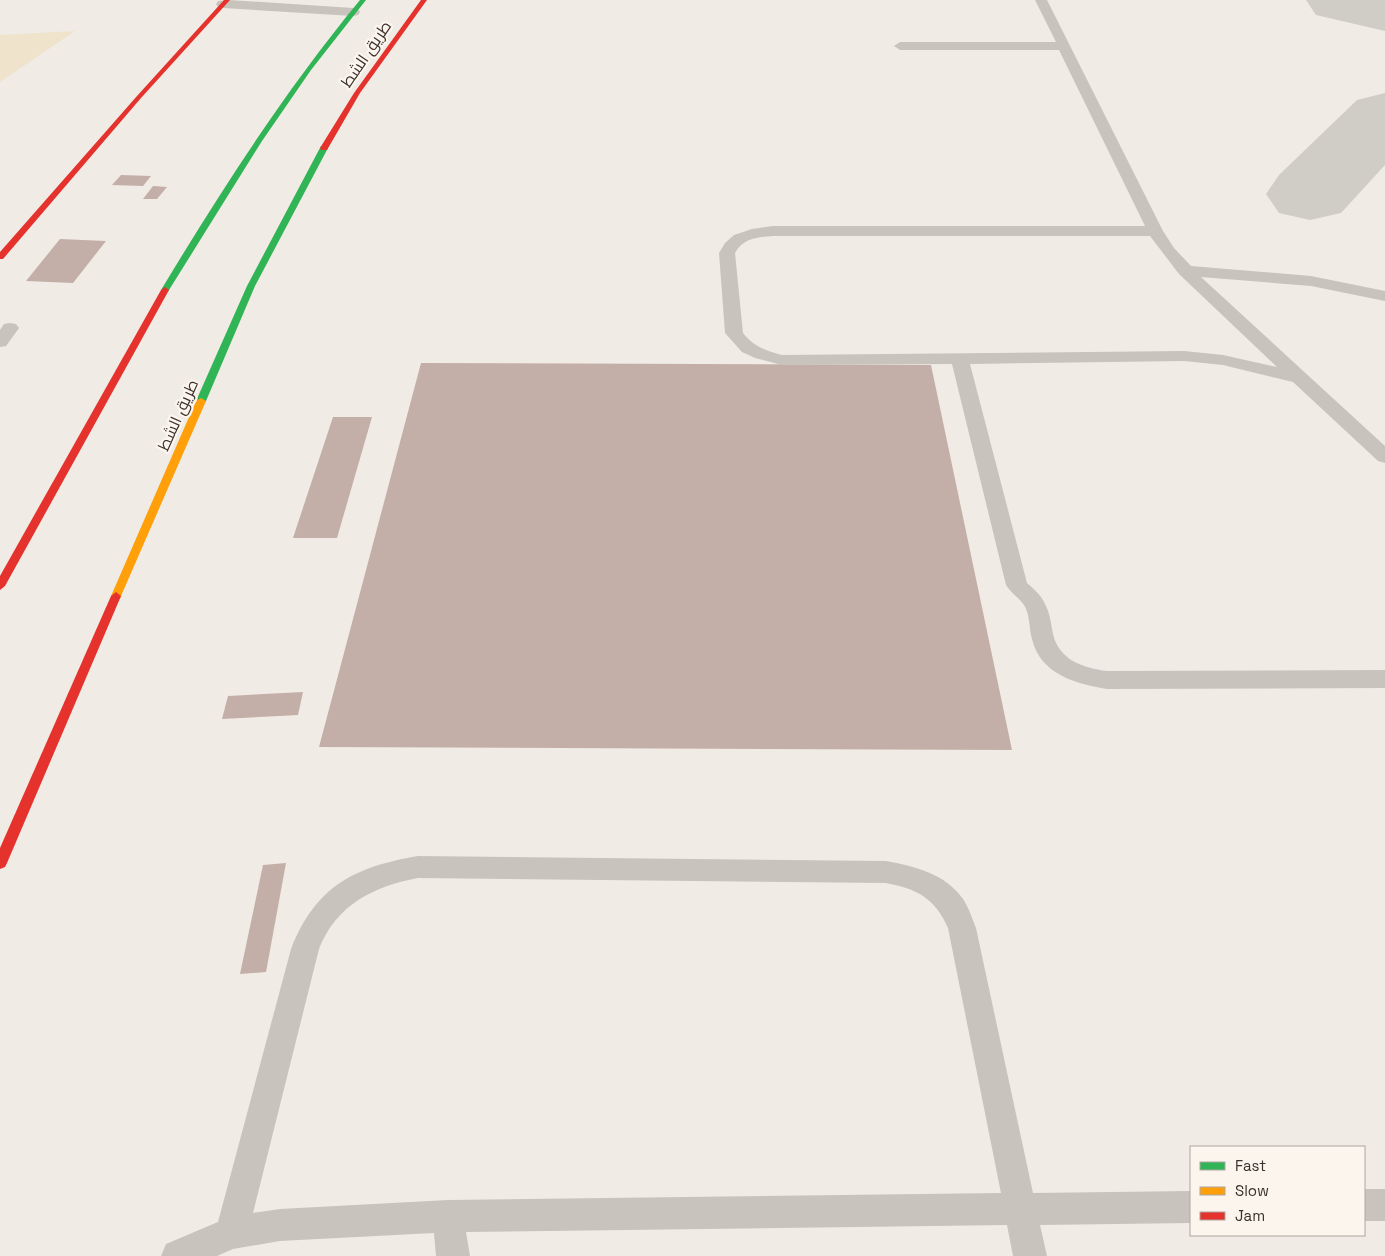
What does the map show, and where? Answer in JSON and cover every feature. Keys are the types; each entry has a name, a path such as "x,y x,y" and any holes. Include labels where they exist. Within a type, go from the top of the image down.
{"main road":[{"name":"طريق الشط","path":"0,586 166,286 239,169 298,82 363,0"},
{"name":"طريق الشط","path":"0,863 251,286 289,212 338,124 389,47 424,0"},
{"path":"0,257 139,97 225,2"}],"street":[{"path":"225,2 353,12"}],"lane":[{"path":"1041,0 1155,231 1185,271 1385,457"},
{"path":"900,46 1063,46"},
{"path":"1155,231 773,231 746,235 736,240 730,246 727,253 734,332 740,342 750,350 773,358 800,361 1184,356 1223,360 1300,378"},
{"path":"1185,271 1290,277 1324,281 1385,296"},
{"path":"960,359 1017,585 1036,606 1043,642 1048,653 1059,664 1081,675 1107,680 1385,679"},
{"path":"232,1233 304,949 317,924 336,901 360,884 389,872 418,867 886,872 912,876 934,888 953,906 962,928 1030,1256"},
{"path":"1365,1205 1385,1205"},
{"path":"178,1256 232,1233 280,1224 448,1216 1190,1207"},
{"path":"448,1216 453,1256"}],"sand":[{"path":"75,31 0,82 0,35"}],"building":[{"path":"121,175 151,176 143,186 112,185"},
{"path":"153,186 167,187 157,199 143,199"},
{"path":"60,239 106,241 73,283 26,281"},
{"path":"421,363 931,365 1012,750 319,747"},
{"path":"333,417 372,417 337,538 293,538"},
{"path":"303,692 298,715 222,719 228,696"},
{"path":"286,863 266,972 240,974 263,865"}],"taxiway":[{"path":"1340,0 1385,10"},
{"path":"1310,194 1385,117"}],"traffic: fast":[{"path":"165,290 258,141 308,69 363,0"},
{"path":"201,401 251,286 324,148"}],"traffic: slow":[{"path":"116,596 201,401"}],"traffic: jam":[{"path":"0,257 139,97 227,0"},
{"path":"324,148 357,93 424,0"},
{"path":"0,586 165,290"},
{"path":"0,863 116,596"}]}
